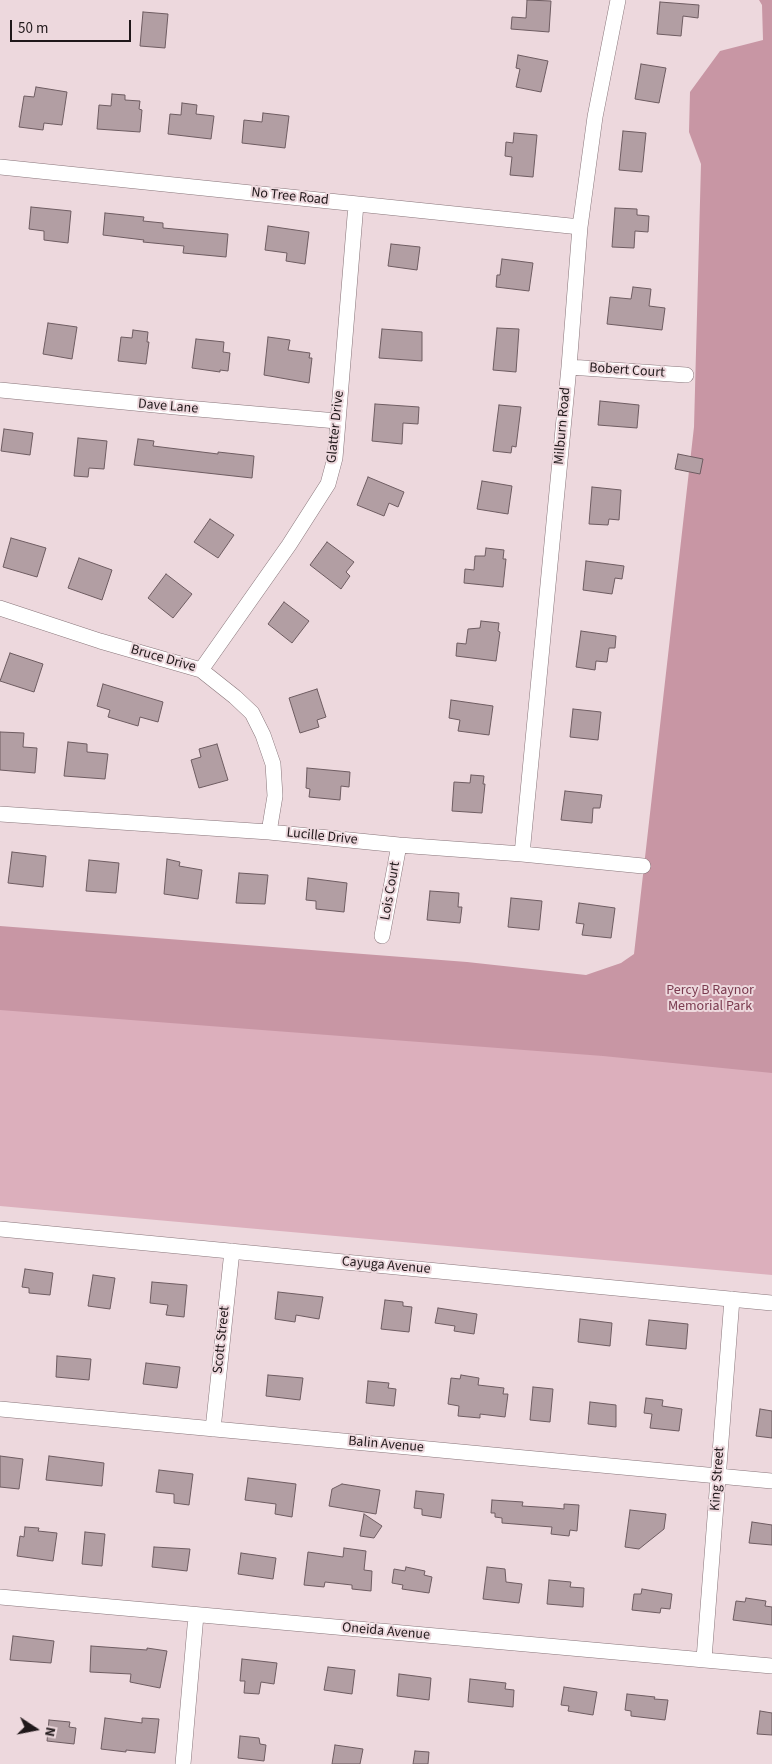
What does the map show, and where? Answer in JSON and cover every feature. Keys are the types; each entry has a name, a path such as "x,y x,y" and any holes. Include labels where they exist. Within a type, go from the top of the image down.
{"street":[{"name":"Milburn Road","path":"522,854 569,367 580,227 595,116 618,0"},
{"name":"No Tree Road","path":"0,167 580,227"},
{"name":"Glatter Drive","path":"200,670 289,545 328,484 335,458 356,204"},
{"name":"Bobert Court","path":"569,367 686,375"},
{"name":"Dave Lane","path":"0,390 337,420"},
{"name":"Bruce Drive","path":"0,608 100,641 200,670 235,697 252,713 264,734 273,764 275,796 269,832"},
{"name":"Lucille Drive","path":"0,814 269,832 643,866"},
{"name":"Lois Court","path":"382,936 399,845"},
{"name":"Cayuga Avenue","path":"0,1229 772,1303"},
{"name":"Scott Street","path":"213,1429 232,1252"},
{"name":"King Street","path":"704,1659 732,1299"},
{"name":"Balin Avenue","path":"0,1409 772,1481"},
{"name":"Oneida Avenue","path":"0,1597 772,1666"},
{"path":"182,1764 196,1615"}],"shaded area":[{"path":"0,999 772,1071 772,1275 0,1206"}],"green space":[{"name":"Percy B Raynor Memorial Park","path":"759,0 772,0 772,1073 603,1056 0,1010 0,926 467,962 586,975 621,963 634,954 694,427 701,164 689,132 690,92 720,51 763,40 762,5"}],"building":[{"path":"527,0 551,1 549,32 511,29 512,17 526,18"},
{"path":"660,2 699,5 698,18 683,16 681,36 657,34"},
{"path":"143,12 168,14 165,48 140,46"},
{"path":"518,55 548,61 541,92 516,87 520,69 516,68"},
{"path":"641,64 666,68 659,103 635,99"},
{"path":"36,87 67,92 62,125 44,123 43,130 19,127 24,96 34,97"},
{"path":"112,94 125,95 125,100 140,101 139,109 142,110 140,132 97,129 99,105 111,106"},
{"path":"182,103 197,105 196,114 214,116 211,139 168,134 170,114 181,115"},
{"path":"263,113 289,116 285,148 242,143 244,120 262,122"},
{"path":"623,131 646,133 642,172 619,170"},
{"path":"514,133 537,135 533,177 510,175 512,157 505,156 506,142 513,143"},
{"path":"31,207 71,211 68,243 44,240 44,231 29,229"},
{"path":"615,208 637,209 637,215 649,216 648,232 635,231 634,248 612,247"},
{"path":"105,213 144,217 143,221 163,223 163,228 228,234 226,257 183,253 184,246 143,242 144,240 103,235"},
{"path":"268,226 309,232 305,264 286,261 287,253 265,250"},
{"path":"391,244 420,247 417,270 388,266"},
{"path":"502,259 533,263 529,291 496,287 497,275 500,275"},
{"path":"633,287 651,289 649,306 665,308 662,330 607,324 610,297 631,299"},
{"path":"48,323 77,327 72,359 43,354"},
{"path":"497,328 519,329 516,372 493,370"},
{"path":"382,329 422,332 422,361 379,358"},
{"path":"133,330 148,332 147,342 149,342 146,364 118,361 121,337 132,338"},
{"path":"268,337 290,340 288,350 310,353 309,358 312,358 309,383 264,375"},
{"path":"196,339 224,342 223,352 230,353 228,371 220,370 220,372 192,368"},
{"path":"600,401 639,405 637,428 598,425"},
{"path":"375,404 419,407 418,424 403,423 402,444 372,441"},
{"path":"499,405 521,407 516,447 512,446 511,453 493,451"},
{"path":"4,429 33,433 30,455 1,451"},
{"path":"78,438 107,441 104,469 89,468 88,477 74,476"},
{"path":"138,439 154,441 153,446 218,454 218,452 254,456 252,478 134,465"},
{"path":"678,454 703,459 700,474 675,469"},
{"path":"368,477 404,492 398,507 389,503 384,516 357,505"},
{"path":"482,481 512,486 508,514 477,509"},
{"path":"592,487 621,490 619,520 609,519 608,525 589,524"},
{"path":"210,519 234,535 218,558 194,542"},
{"path":"11,538 46,548 37,577 3,567"},
{"path":"327,542 354,562 346,572 350,576 341,589 310,565"},
{"path":"486,548 504,550 503,559 506,559 503,587 464,583 465,569 474,570 475,556 485,556"},
{"path":"79,558 112,570 102,600 68,588"},
{"path":"586,561 624,566 622,579 615,578 612,594 583,590"},
{"path":"166,574 192,594 173,618 148,598"},
{"path":"284,602 309,621 292,643 268,624"},
{"path":"481,621 499,623 498,631 500,632 496,661 456,656 457,643 466,644 468,629 480,628"},
{"path":"581,631 616,636 615,648 609,648 607,662 596,661 595,670 576,667"},
{"path":"10,653 43,664 34,692 0,681"},
{"path":"103,684 163,702 158,722 140,717 138,726 108,717 110,710 97,706"},
{"path":"317,689 326,717 317,720 319,727 300,733 289,698"},
{"path":"451,700 493,706 489,735 458,731 460,720 449,718"},
{"path":"573,709 601,712 598,740 570,737"},
{"path":"0,732 24,733 23,747 37,748 35,773 0,770"},
{"path":"68,742 87,744 87,752 108,754 105,779 64,776"},
{"path":"217,744 228,780 199,788 191,760 201,757 199,749"},
{"path":"307,768 350,772 349,787 341,786 340,800 309,797 310,789 306,788"},
{"path":"471,775 484,776 482,813 452,811 454,782 470,783"},
{"path":"565,791 602,795 600,808 593,808 592,823 561,820"},
{"path":"12,852 46,856 43,887 8,883"},
{"path":"167,859 180,862 179,866 202,870 198,899 164,894"},
{"path":"89,860 119,863 116,893 86,891"},
{"path":"239,873 268,875 265,904 236,903"},
{"path":"308,878 347,883 344,912 316,909 316,901 306,900"},
{"path":"430,891 459,893 458,907 462,907 460,923 427,920"},
{"path":"511,898 542,901 539,930 508,927"},
{"path":"579,903 615,908 611,938 582,935 584,924 576,923"},
{"path":"25,1269 53,1273 50,1295 29,1293 29,1288 22,1287"},
{"path":"93,1275 115,1278 110,1309 88,1306"},
{"path":"152,1282 187,1285 184,1317 166,1315 168,1305 150,1303"},
{"path":"278,1292 323,1297 319,1319 296,1315 295,1322 275,1319"},
{"path":"385,1300 403,1302 403,1306 412,1307 409,1332 381,1329"},
{"path":"438,1308 477,1314 474,1334 454,1331 455,1326 435,1323"},
{"path":"580,1319 612,1323 610,1346 578,1342"},
{"path":"649,1320 688,1324 686,1349 646,1345"},
{"path":"57,1356 91,1359 89,1380 56,1377"},
{"path":"146,1363 180,1367 177,1388 143,1384"},
{"path":"268,1375 303,1378 300,1400 266,1396"},
{"path":"461,1375 479,1378 478,1385 504,1388 503,1394 508,1394 505,1417 480,1414 480,1418 458,1416 459,1406 448,1404 451,1378 460,1379"},
{"path":"368,1381 389,1383 388,1388 396,1389 394,1406 366,1403"},
{"path":"533,1387 553,1389 550,1422 530,1420"},
{"path":"646,1398 663,1400 662,1406 682,1409 679,1431 650,1428 652,1414 644,1413"},
{"path":"590,1402 616,1405 616,1427 588,1424"},
{"path":"760,1409 772,1411 772,1438 756,1436"},
{"path":"0,1456 23,1459 19,1489 0,1487"},
{"path":"49,1456 104,1463 102,1486 46,1480"},
{"path":"159,1470 193,1474 189,1505 174,1503 174,1494 156,1492"},
{"path":"248,1478 296,1484 292,1517 275,1514 276,1504 245,1500"},
{"path":"342,1484 380,1490 376,1514 329,1506 332,1489"},
{"path":"416,1491 444,1494 441,1518 422,1515 422,1509 414,1508"},
{"path":"492,1500 523,1502 522,1506 564,1509 564,1504 579,1505 577,1531 570,1530 569,1536 551,1534 552,1527 502,1523 502,1518 495,1517 495,1513 491,1513"},
{"path":"630,1510 666,1514 664,1529 639,1549 625,1547"},
{"path":"364,1514 382,1526 374,1538 360,1536"},
{"path":"752,1522 772,1525 772,1545 749,1543"},
{"path":"25,1527 39,1528 38,1531 57,1533 53,1561 17,1556 20,1536 24,1537"},
{"path":"85,1532 105,1534 102,1566 82,1564"},
{"path":"154,1547 190,1549 187,1571 152,1567"},
{"path":"344,1548 366,1551 364,1570 372,1571 371,1591 352,1589 352,1585 325,1582 324,1587 304,1585 308,1552 343,1557"},
{"path":"241,1553 276,1558 273,1579 238,1574"},
{"path":"406,1567 425,1571 424,1575 432,1577 429,1593 402,1589 403,1585 392,1583 394,1569 405,1571"},
{"path":"487,1567 505,1569 506,1582 522,1584 519,1603 483,1599"},
{"path":"549,1580 571,1582 570,1587 584,1588 583,1607 547,1604"},
{"path":"642,1589 672,1594 670,1609 661,1608 660,1613 632,1610 634,1594 641,1594"},
{"path":"746,1598 766,1601 765,1606 772,1607 772,1625 733,1620 736,1601 745,1602"},
{"path":"13,1636 54,1641 51,1663 10,1660"},
{"path":"91,1646 147,1650 147,1648 167,1651 160,1688 130,1682 131,1674 90,1672"},
{"path":"242,1659 277,1663 274,1684 261,1682 259,1694 244,1693 245,1681 240,1681"},
{"path":"328,1667 355,1670 352,1694 324,1690"},
{"path":"399,1674 431,1678 429,1700 397,1696"},
{"path":"470,1679 506,1683 505,1689 514,1690 513,1707 468,1702"},
{"path":"564,1687 597,1692 593,1715 568,1711 569,1706 561,1705"},
{"path":"627,1694 668,1700 665,1720 631,1716 631,1711 625,1710"},
{"path":"760,1711 772,1713 772,1735 757,1734"},
{"path":"105,1718 142,1723 142,1718 159,1719 155,1753 101,1749"},
{"path":"49,1720 70,1722 69,1727 76,1728 74,1744 47,1741"},
{"path":"240,1736 259,1738 260,1744 266,1745 264,1761 238,1758"},
{"path":"335,1745 363,1749 360,1764 332,1764"},
{"path":"415,1751 429,1752 428,1764 413,1764"}]}
